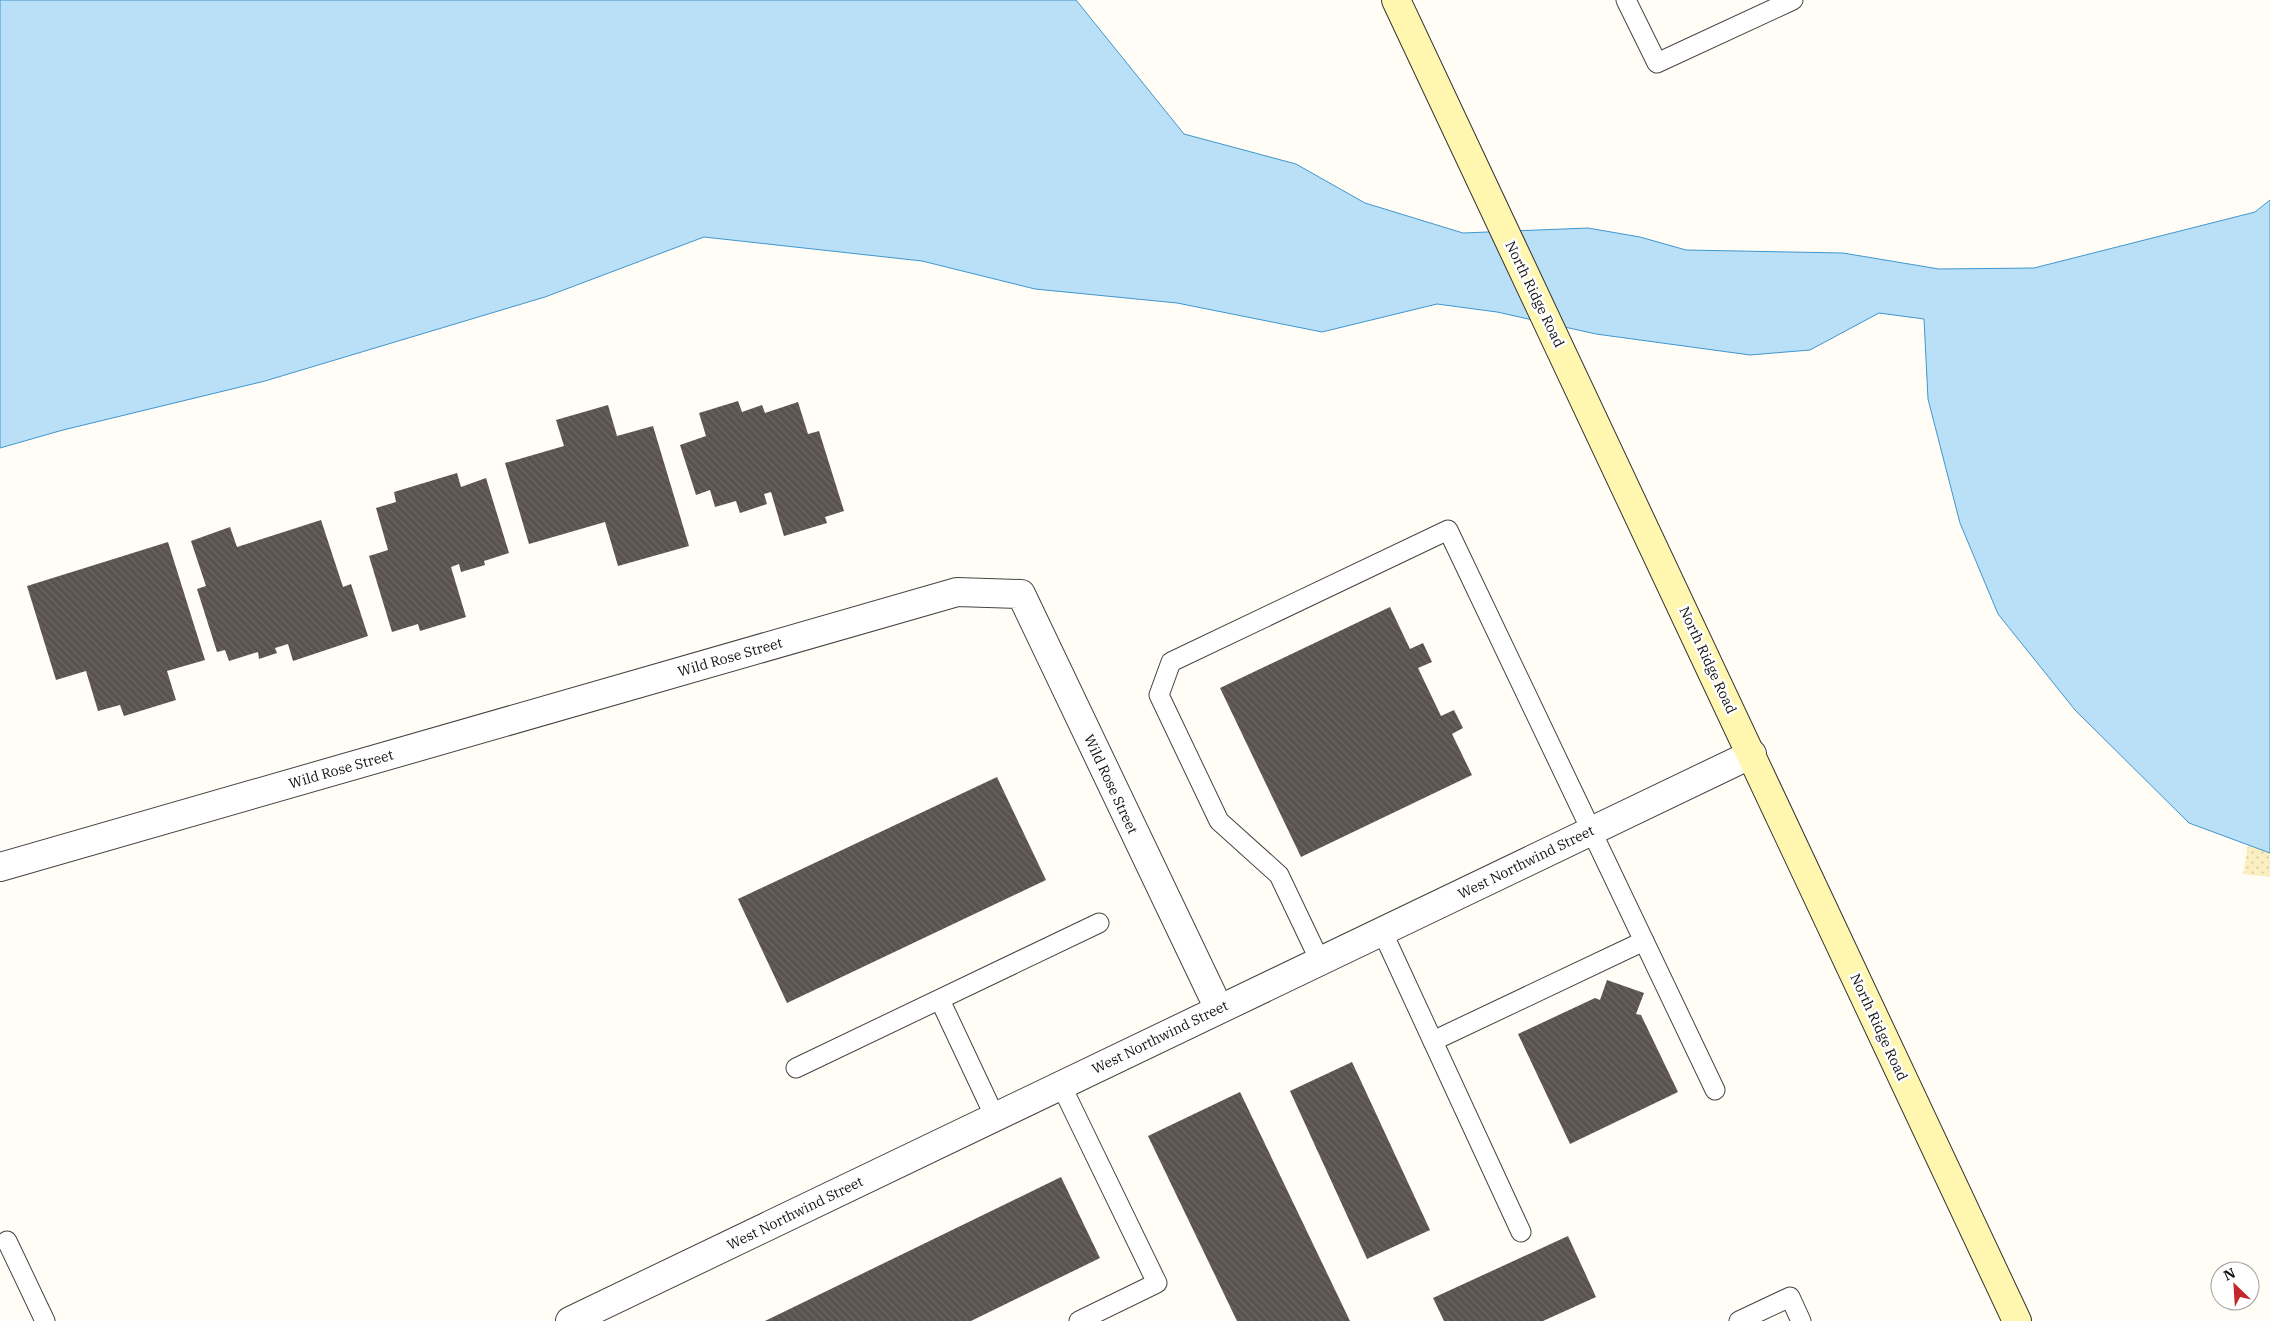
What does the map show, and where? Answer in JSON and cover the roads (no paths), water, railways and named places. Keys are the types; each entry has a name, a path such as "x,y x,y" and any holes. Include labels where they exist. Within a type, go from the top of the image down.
{"main road":[{"name":"North Ridge Road","path":"1396,0 1572,370 2017,1321"}],"street":[{"name":"Wild Rose Street","path":"0,867 957,592 1021,594 1219,1009"},
{"name":"West Northwind Street","path":"570,1321 1752,754"}],"lane":[{"path":"1626,0 1657,63 1781,2"},
{"path":"1320,961 1279,875 1219,820 1159,695 1171,662 1448,530 1715,1090"},
{"path":"796,1068 1100,924"},
{"path":"1382,931 1521,1232"},
{"path":"1433,1041 1644,941"},
{"path":"940,1000 995,1117"},
{"path":"1061,1085 1157,1283 1079,1321"},
{"path":"7,1241 46,1321"},
{"path":"1739,1321 1790,1297 1801,1321"}],"water":[{"path":"0,0 1076,0 1184,134 1296,164 1365,203 1463,233 1588,228 1640,237 1686,250 1843,253 1939,269 2034,268 2255,212 2270,200 2270,853 2189,823 2075,710 1998,614 1960,523 1928,399 1924,319 1879,313 1810,350 1750,355 1596,334 1497,312 1437,304 1322,332 1177,303 1035,289 922,261 704,237 545,297 265,381 63,430 0,448"}]}
